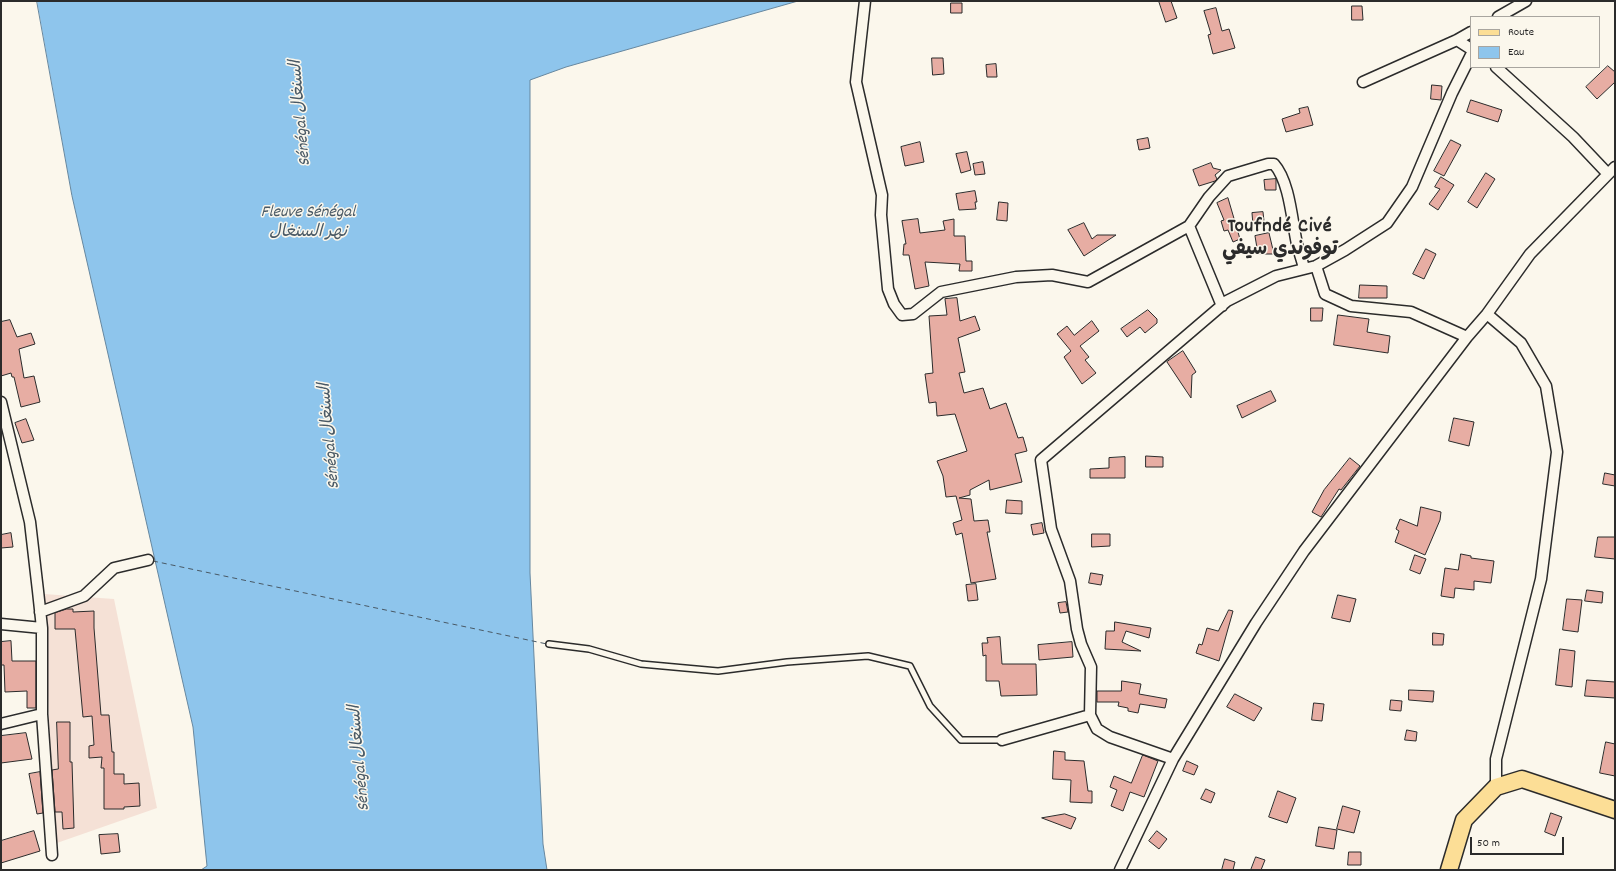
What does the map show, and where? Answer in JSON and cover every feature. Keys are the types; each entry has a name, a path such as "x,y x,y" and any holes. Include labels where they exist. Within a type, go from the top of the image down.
{"main road":[{"path":"1449,870 1464,820 1496,787 1522,779 1615,810"}],"street":[{"path":"865,1 856,82 882,195 881,215 888,289 894,304 902,315 913,314 942,292 1016,277 1052,275 1088,282 1188,226 1209,197 1228,176 1268,164 1274,164 1279,169 1289,200 1297,244 1304,268"},
{"path":"1500,16 1526,1"},
{"path":"1363,82 1457,40 1470,33"},
{"path":"1457,40 1470,48"},
{"path":"1173,759 1110,737 1097,729 1090,715 1091,667 1081,644 1077,629 1070,581 1051,529 1041,460 1227,301 1276,276 1316,266 1345,250 1387,223 1412,187 1452,93 1470,57"},
{"path":"1120,870 1173,759 1256,623 1304,551 1467,337 1487,314 1530,254 1612,171 1572,137 1497,68"},
{"path":"1188,226 1222,306"},
{"path":"1316,266 1325,294 1351,306 1411,312 1467,337"},
{"path":"1487,314 1521,343 1546,386 1557,452 1541,579 1496,759 1496,787"},
{"path":"1,402 30,522 42,628 42,714 52,855"},
{"path":"40,612 84,596 114,568 148,560"},
{"path":"1,624 42,628"},
{"path":"1,724 42,714"},
{"path":"1002,740 1090,715"}],"lane":[{"path":"549,644 589,650 641,664 718,672 787,662 868,656 910,666 930,706 961,740 1002,740"}],"shaded area":[{"path":"44,594 114,599 157,808 54,844"}],"water":[{"name":"Fleuve Sénégal نهر السنغال","path":"37,1 798,1 566,67 530,80 530,573 543,844 547,870 201,870 207,866 193,727 72,196"}],"building":[{"path":"1159,1 1171,1 1177,18 1166,22"},
{"path":"951,3 962,3 962,13 951,13"},
{"path":"1352,6 1362,6 1363,20 1352,20"},
{"path":"1216,8 1222,31 1229,29 1235,48 1213,54 1208,35 1211,34 1204,11"},
{"path":"932,58 943,58 944,74 933,75"},
{"path":"996,64 997,77 987,77 986,65"},
{"path":"1608,66 1615,72 1615,82 1597,99 1586,87"},
{"path":"1432,85 1442,86 1441,100 1431,99"},
{"path":"1471,100 1502,110 1498,122 1467,112"},
{"path":"1308,107 1313,125 1286,132 1282,119 1300,113 1299,109"},
{"path":"1148,138 1150,148 1139,150 1137,140"},
{"path":"1451,140 1461,145 1444,176 1434,171"},
{"path":"920,142 924,162 905,166 901,147"},
{"path":"967,152 971,170 961,173 956,154"},
{"path":"983,162 985,174 975,175 973,164"},
{"path":"1211,163 1213,168 1221,170 1215,175 1217,179 1199,186 1193,170"},
{"path":"1486,173 1495,179 1477,208 1468,202"},
{"path":"1441,177 1454,185 1438,210 1429,204 1440,189 1435,187"},
{"path":"1276,179 1276,190 1265,190 1264,180"},
{"path":"975,191 977,202 975,202 976,209 959,210 956,194"},
{"path":"1228,198 1240,239 1233,242 1228,230 1224,231 1221,221 1224,220 1217,203"},
{"path":"999,202 1008,203 1007,221 997,220"},
{"path":"1263,212 1264,221 1253,225 1252,213"},
{"path":"918,219 920,233 945,230 943,221 954,219 954,236 965,236 966,261 972,261 972,271 959,271 960,264 925,262 929,286 915,289 909,255 903,255 904,244 906,244 902,221"},
{"path":"1084,223 1092,239 1097,235 1116,235 1084,256 1068,230"},
{"path":"1269,233 1274,254 1258,254 1255,236"},
{"path":"1426,249 1436,254 1424,279 1413,274"},
{"path":"1360,285 1387,286 1387,298 1359,298"},
{"path":"957,298 960,321 975,316 980,330 958,338 965,372 959,373 964,393 983,388 990,409 1006,403 1018,438 1023,437 1027,451 1015,454 1022,482 990,490 989,480 970,490 970,495 959,498 971,499 974,521 988,520 990,532 987,532 996,579 971,583 962,533 956,535 953,523 962,520 956,496 946,497 943,476 937,461 967,451 955,414 937,416 936,402 929,403 925,374 933,373 929,316 947,315 945,299"},
{"path":"1311,308 1323,308 1322,321 1311,321"},
{"path":"1148,310 1157,319 1157,323 1145,333 1140,327 1127,337 1121,329"},
{"path":"1338,315 1369,319 1367,332 1390,336 1388,353 1334,345"},
{"path":"10,320 17,337 31,333 35,344 19,349 24,378 34,376 40,402 21,407 14,377 12,377 11,373 1,376 1,322"},
{"path":"1092,321 1099,331 1080,346 1089,357 1085,360 1096,373 1082,384 1064,357 1071,351 1057,334 1067,326 1074,335"},
{"path":"1183,351 1196,372 1192,375 1191,398 1167,362"},
{"path":"1271,391 1276,401 1242,418 1237,406"},
{"path":"1454,418 1474,422 1469,446 1449,441"},
{"path":"26,419 34,440 22,443 15,423"},
{"path":"1146,456 1163,457 1163,467 1146,467"},
{"path":"1125,457 1125,478 1090,478 1090,469 1109,468 1109,458"},
{"path":"1350,458 1360,466 1341,490 1339,489 1321,517 1312,512 1324,490"},
{"path":"1605,473 1615,475 1615,486 1603,484"},
{"path":"1007,500 1022,501 1022,514 1006,513"},
{"path":"1421,507 1441,512 1440,520 1425,555 1395,542 1399,531 1396,529 1400,519 1417,526"},
{"path":"1042,523 1044,533 1033,535 1031,525"},
{"path":"11,533 13,547 1,548 1,535"},
{"path":"1092,534 1110,534 1110,546 1092,547"},
{"path":"1598,537 1615,537 1615,559 1595,557"},
{"path":"1461,554 1471,556 1471,558 1494,561 1491,583 1474,581 1474,590 1455,588 1454,598 1441,596 1445,568 1458,570"},
{"path":"1415,555 1426,559 1420,574 1410,570"},
{"path":"1091,573 1103,575 1101,585 1089,583"},
{"path":"976,584 978,600 968,601 966,585"},
{"path":"1587,590 1603,592 1602,603 1585,601"},
{"path":"1338,595 1356,599 1350,622 1332,618"},
{"path":"1567,599 1582,600 1578,632 1563,630"},
{"path":"1066,602 1068,612 1060,613 1058,603"},
{"path":"67,609 73,609 73,612 94,611 101,715 109,715 112,752 114,752 114,774 124,774 124,784 139,783 140,806 124,807 124,809 104,809 104,768 101,768 102,757 89,758 89,746 94,745 92,716 83,717 75,629 55,629 55,613"},
{"path":"1229,610 1233,611 1219,661 1196,653 1199,644 1202,645 1207,628 1218,631"},
{"path":"1115,622 1151,628 1149,638 1126,631 1122,642 1141,651 1105,649 1106,631 1114,631"},
{"path":"1433,633 1444,634 1443,645 1433,645"},
{"path":"1000,637 1002,664 1036,664 1037,695 1001,696 999,681 986,681 986,655 983,656 982,643 988,643 987,638"},
{"path":"11,641 12,661 36,661 36,708 27,708 27,691 5,692 4,665 1,665 1,642"},
{"path":"1072,642 1073,657 1039,660 1038,645"},
{"path":"1560,649 1575,651 1572,687 1556,685"},
{"path":"1587,680 1615,682 1615,698 1585,696"},
{"path":"1122,681 1141,684 1139,694 1167,699 1165,708 1140,704 1138,713 1128,711 1128,708 1118,706 1119,702 1097,702 1097,691 1121,691"},
{"path":"1409,690 1434,691 1433,702 1409,700"},
{"path":"1235,694 1262,708 1254,721 1227,707"},
{"path":"1391,700 1402,701 1401,711 1390,710"},
{"path":"1314,703 1324,704 1322,721 1312,720"},
{"path":"57,722 70,722 70,762 72,762 74,828 63,829 62,812 55,812 52,770 58,769"},
{"path":"1407,730 1417,732 1416,741 1405,740"},
{"path":"26,733 32,759 1,763 1,736"},
{"path":"1606,742 1615,744 1615,776 1600,773"},
{"path":"1054,751 1065,752 1065,760 1084,761 1088,791 1092,791 1092,803 1070,802 1071,780 1053,779"},
{"path":"1143,755 1158,761 1144,797 1130,792 1123,811 1111,806 1117,790 1110,787 1114,776 1131,783"},
{"path":"1187,761 1198,766 1194,775 1183,771"},
{"path":"40,772 43,813 37,814 29,774"},
{"path":"1206,789 1215,793 1211,803 1201,799"},
{"path":"1278,791 1296,798 1287,823 1269,817"},
{"path":"1343,806 1360,811 1354,833 1337,829"},
{"path":"1551,813 1562,817 1555,836 1545,832"},
{"path":"1065,814 1076,818 1071,829 1042,818"},
{"path":"1319,827 1337,830 1334,849 1316,846"},
{"path":"34,831 40,851 1,863 1,841"},
{"path":"1157,831 1167,839 1159,849 1149,841"},
{"path":"118,834 120,852 101,854 99,835"},
{"path":"1349,852 1361,852 1361,865 1348,865"},
{"path":"1256,857 1265,860 1261,870 1251,870"},
{"path":"1225,859 1235,862 1233,870 1222,870"}],"ferry route":[{"path":"153,561 547,644"}],"district":[{"name":"Toufndé Civé توفوندي سيفي","path":"1280,240"}],"water label":[{"name":"Sénégal السنغال","path":"302,113"},
{"name":"Sénégal السنغال","path":"331,436"},
{"name":"Sénégal السنغال","path":"361,758"}]}
